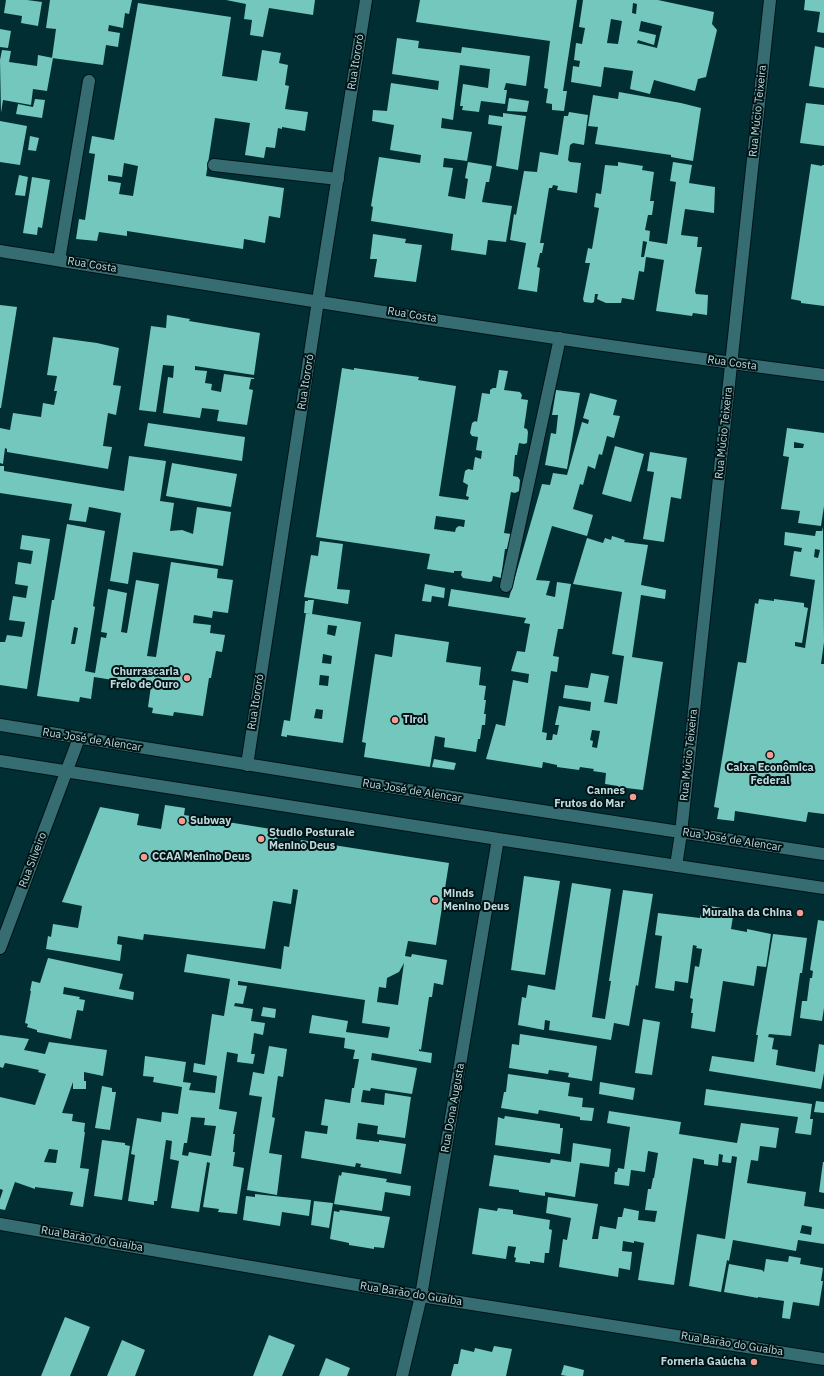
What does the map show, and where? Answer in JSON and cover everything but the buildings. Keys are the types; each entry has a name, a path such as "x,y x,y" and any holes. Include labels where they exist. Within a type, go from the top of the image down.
{"street":[{"name":"Rua Itororó","path":"247,764 366,0"},
{"name":"Rua Múcio Teixeira","path":"676,866 681,833 770,0"},
{"path":"59,260 89,81"},
{"path":"214,165 338,179"},
{"name":"Rua Costa","path":"0,251 560,338 824,375"},
{"path":"506,586 560,338"},
{"name":"Rua José de Alencar","path":"0,725 681,833 824,854"},
{"name":"Rua Silveiro","path":"0,948 79,738"},
{"path":"0,761 498,839 824,888"},
{"name":"Rua Dona Augusta","path":"402,1376 421,1296 498,839"},
{"name":"Rua Barão do Guaíba","path":"0,1224 421,1296 824,1358"}],"place":[{"name":"Churrascaria Freio de Ouro","path":"187,678"},
{"name":"Tirol","path":"395,720"},
{"name":"Caixa Econômica Federal","path":"770,755"},
{"name":"Cannes Frutos do Mar","path":"633,797"},
{"name":"Subway","path":"182,821"},
{"name":"Studio Posturale Menino Deus","path":"261,839"},
{"name":"CCAA Menino Deus","path":"144,857"},
{"name":"Minds Menino Deus","path":"435,900"},
{"name":"Muralha da China","path":"800,913"},
{"name":"Forneria Gaúcha","path":"754,1362"}]}
